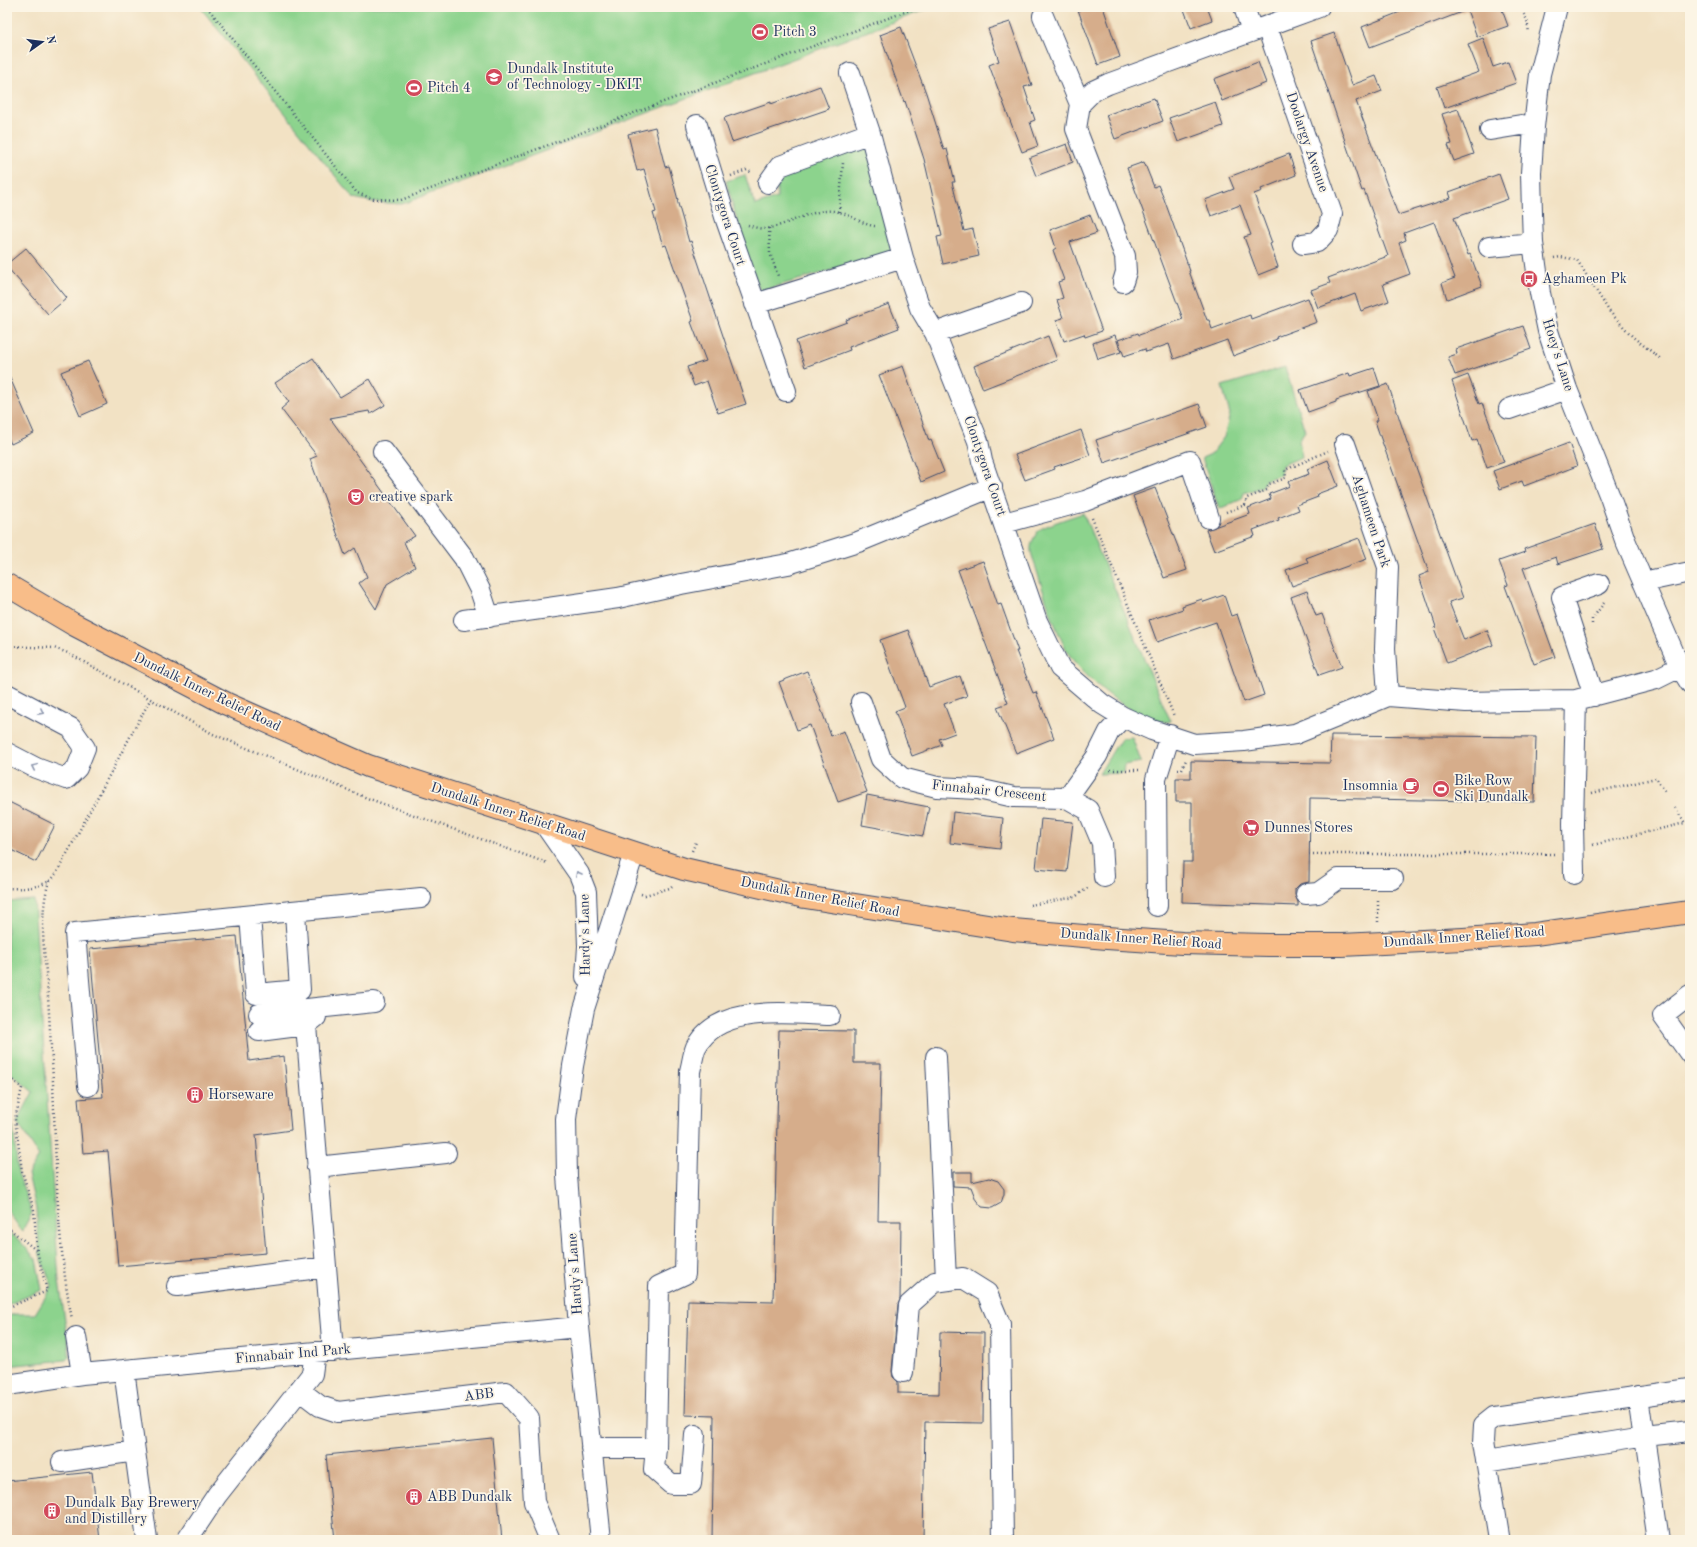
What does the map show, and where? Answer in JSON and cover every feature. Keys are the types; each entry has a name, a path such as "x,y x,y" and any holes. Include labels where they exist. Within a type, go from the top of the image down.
{"main road":[{"name":"Dundalk Inner Relief Road","path":"7,585 87,632 227,704 368,766 545,825 684,869 783,892 1013,930 1107,938 1268,945 1327,945 1535,934 1690,912"}],"street":[{"name":"Doolargy Avenue","path":"1244,7 1260,29 1332,214 1328,230 1317,242 1303,244"},
{"path":"1080,104 1093,91 1108,84 1319,7"},
{"name":"Hoey's Lane","path":"1557,7 1540,74 1531,173 1534,252 1540,293 1548,331 1567,389 1610,497 1624,540 1685,675"},
{"path":"1043,16 1080,104 1076,129 1125,256 1126,272 1123,282"},
{"name":"Clontygora Court","path":"850,73 870,133 903,258 920,308 935,333 978,441 982,461 1004,523 1084,501"},
{"name":"Clontygora Court","path":"698,125 713,182 786,391"},
{"path":"1490,130 1521,125 1534,127"},
{"path":"768,183 780,166 870,133"},
{"path":"1489,247 1534,252"},
{"path":"755,304 903,258"},
{"path":"935,333 1021,303"},
{"path":"1509,409 1567,389"},
{"name":"Aghameen Park","path":"1345,444 1388,567 1385,649 1388,696"},
{"path":"382,451 464,558 480,590 489,617"},
{"path":"1084,501 1190,461 1209,518"},
{"path":"464,620 618,598 681,584 788,564 858,542 992,486"},
{"path":"1004,523 1037,621 1060,668 1102,704 1123,717 1194,744 1244,741 1295,734 1388,696 1466,702 1585,698 1656,679 1685,675"},
{"path":"1643,582 1690,572"},
{"path":"1574,874 1574,798 1585,698 1562,597 1603,592"},
{"path":"7,694 72,728 85,748 77,768 66,779 36,768 7,754"},
{"name":"Finnabair Crescent","path":"861,702 881,759 902,778 937,787 978,789 1014,797 1067,798 1097,756 1109,732 1123,717"},
{"path":"1157,906 1156,779 1177,738"},
{"path":"1067,798 1088,810 1102,843 1104,877"},
{"name":"Hardy's Lane","path":"545,825 579,874 586,892 588,946 584,1009"},
{"name":"Hardy's Lane","path":"601,1540 579,1327 567,1176 566,1119 573,1066 584,1009 634,853"},
{"path":"1306,894 1318,893 1338,879 1393,879"},
{"path":"88,1086 75,933 295,912 421,898"},
{"path":"250,916 256,994 263,994 300,990 295,912"},
{"path":"1690,995 1663,1016 1690,1054"},
{"path":"331,1006 306,1025 259,1022 331,1006 374,1002"},
{"path":"695,1435 690,1484 671,1492 654,1469 656,1448 659,1286 685,1274 690,1071 696,1047 710,1030 729,1019 754,1014 830,1015"},
{"path":"187,1540 217,1495 312,1374 324,1351 326,1267 306,1025"},
{"path":"936,1057 946,1280"},
{"path":"317,1167 446,1153"},
{"path":"177,1286 326,1267"},
{"path":"903,1372 909,1305 935,1282 946,1280 963,1278 987,1293 1000,1324 1003,1540"},
{"name":"Finnabair Ind Park","path":"7,1385 82,1374 579,1327"},
{"path":"76,1337 82,1374"},
{"path":"124,1370 147,1540"},
{"path":"1499,1540 1483,1442 1484,1425 1494,1417 1690,1389"},
{"name":"ABB","path":"299,1390 320,1406 338,1412 506,1392 529,1418 534,1502 550,1540"},
{"path":"1638,1396 1659,1540"},
{"path":"1486,1462 1644,1436 1690,1431"},
{"path":"591,1448 656,1448"},
{"path":"62,1462 135,1451"}],"path":[{"path":"207,7 357,193 374,199 401,200 918,7"},
{"path":"1520,7 1527,20 1530,34"},
{"path":"839,144 842,155 843,172 839,195 839,212"},
{"path":"713,182 747,170 768,183"},
{"path":"726,220 761,229 769,228 821,212 839,212 852,216 871,226 894,224"},
{"path":"769,228 770,253 776,273 786,295"},
{"path":"1534,252 1576,260 1609,311 1633,337 1662,360"},
{"path":"1209,518 1245,505 1247,498 1267,490 1269,484 1286,478 1285,470 1345,444"},
{"path":"1084,501 1177,738"},
{"path":"1591,626 1592,619 1603,592"},
{"path":"76,1337 62,1263 56,1193 51,1053 43,934 45,895 49,881 56,874 150,700"},
{"path":"1574,798 1656,778 1665,791"},
{"path":"1309,854 1561,854 1573,848 1684,822 1676,808"},
{"path":"1030,905 1075,897 1104,877"},
{"path":"7,888 18,889 49,881"},
{"path":"7,1075 22,1088 15,1119 22,1171 34,1210 37,1250 47,1291 7,1308"},
{"path":"7,1227 37,1250"}],"green space":[{"name":"Dundalk Institute of Technology - DKIT","path":"200,7 933,7 402,204 373,202 353,198"},
{"path":"867,146 898,251 760,291 748,259 726,181 745,175 755,205 777,198 777,186 788,172"},
{"path":"1285,367 1305,431 1299,440 1302,457 1282,465 1280,475 1265,480 1262,487 1244,493 1242,499 1219,509 1202,458 1211,454 1224,437 1230,414 1222,386"},
{"path":"1083,513 1171,721 1159,722 1145,717 1129,709 1113,698 1098,686 1074,661 1067,651 1058,632 1032,555 1032,541 1041,529"},
{"path":"1132,737 1141,762 1124,765 1123,773 1099,774 1122,738"},
{"path":"34,900 59,1281 69,1347 69,1357 66,1360 7,1366 7,1316 16,1314 35,1314 52,1286 40,1255 36,1209 28,1174 39,1156 17,1122 33,1092 7,1070 7,902"},
{"path":"13,1126 18,1173 32,1213 22,1231 7,1210 7,1130"},
{"path":"7,1231 18,1239 36,1259 42,1290 7,1305"}],"building":[{"path":"1077,7 1103,7 1120,57 1098,65"},
{"path":"1183,7 1207,7 1212,20 1191,28"},
{"path":"1398,7 1501,7 1508,26 1477,37 1467,10 1370,47 1362,27 1400,12"},
{"path":"1010,22 1032,85 1024,87 1035,120 1030,122 1038,146 1022,152 989,65 999,61 988,29"},
{"path":"901,27 926,93 944,150 947,149 955,182 952,182 964,231 973,229 979,256 943,264 937,237 942,236 924,159 905,101 904,102 880,35"},
{"path":"1334,33 1352,85 1376,76 1382,91 1356,101 1398,215 1451,198 1449,192 1499,174 1508,199 1454,218 1482,286 1447,299 1442,283 1455,278 1434,222 1404,233 1406,240 1399,243 1410,274 1383,284 1389,301 1361,311 1355,294 1318,308 1311,290 1330,283 1328,278 1388,256 1364,190 1362,191 1311,41"},
{"path":"1483,38 1493,67 1508,62 1516,83 1444,108 1437,87 1479,72 1468,44"},
{"path":"1258,62 1266,83 1222,101 1214,79"},
{"path":"820,86 829,109 732,142 724,118 771,102 771,104"},
{"path":"1154,98 1163,121 1115,139 1106,115"},
{"path":"1215,102 1223,126 1178,142 1169,118"},
{"path":"1458,109 1474,154 1454,161 1448,145 1452,144 1442,114"},
{"path":"655,127 665,167 669,166 689,242 691,241 746,404 718,413 707,381 694,386 687,367 706,361 691,322 693,321 666,245 663,246 653,213 656,212 644,169 637,171 628,134"},
{"path":"1067,144 1073,162 1036,176 1029,158"},
{"path":"1289,154 1296,175 1261,189 1262,191 1254,194 1272,243 1270,244 1278,267 1258,275 1244,237 1251,235 1240,205 1211,216 1205,200 1234,189 1229,177"},
{"path":"1144,162 1154,187 1158,185 1164,199 1207,320 1209,320 1212,329 1250,315 1251,319 1308,298 1317,322 1276,337 1277,339 1233,356 1227,340 1174,359 1169,344 1146,352 1145,349 1124,356 1118,340 1138,333 1139,335 1183,319 1127,168"},
{"path":"1090,215 1097,233 1070,242 1102,331 1085,337 1084,334 1064,341 1056,320 1063,318 1057,300 1063,298 1058,282 1064,280 1053,250 1056,248 1050,230"},
{"path":"26,248 67,298 48,314 7,267 7,264"},
{"path":"889,304 899,328 849,347 850,350 805,367 796,341"},
{"path":"1523,326 1531,349 1455,375 1448,357 1457,354 1456,349"},
{"path":"1115,335 1121,352 1098,359 1093,343"},
{"path":"1048,336 1057,360 983,389 974,366"},
{"name":"creative spark","path":"313,358 340,397 370,379 385,405 370,414 369,411 330,418 415,536 404,542 415,567 387,584 376,609 359,583 367,577 355,548 345,555 310,459 317,456 281,409 289,402 275,383"},
{"path":"88,361 107,404 80,416 61,372"},
{"path":"903,366 929,441 931,440 944,472 921,482 879,375"},
{"path":"1374,368 1380,386 1336,400 1336,402 1308,412 1300,390 1349,373 1350,376"},
{"path":"7,371 34,433 11,444 7,435"},
{"path":"1468,375 1479,404 1482,403 1504,462 1487,468 1477,439 1472,441 1452,381"},
{"path":"1388,384 1407,442 1463,598 1449,602 1464,640 1487,630 1493,645 1447,663 1434,628 1436,627 1419,576 1429,572 1380,436 1375,421 1378,420 1368,391"},
{"path":"1199,404 1207,427 1104,463 1096,440"},
{"path":"1081,430 1090,455 1054,467 1055,469 1025,480 1015,455"},
{"path":"1569,443 1577,466 1524,486 1522,481 1500,489 1493,471"},
{"path":"1328,460 1338,486 1317,494 1318,497 1297,505 1299,510 1253,530 1255,536 1214,551 1206,530 1250,514 1248,508 1271,499 1269,494 1290,486 1288,482 1309,474 1307,469"},
{"path":"1155,488 1187,570 1164,578 1133,496"},
{"path":"1595,524 1603,549 1558,564 1556,557 1523,568 1555,657 1534,664 1505,586 1508,585 1499,561 1525,552 1524,549"},
{"path":"1359,538 1367,559 1292,586 1286,570 1308,562 1306,558"},
{"path":"983,561 998,605 1001,604 1018,651 1016,651 1033,693 1036,692 1054,738 1016,753 997,707 1008,703 958,570"},
{"path":"1307,591 1316,616 1322,614 1342,667 1319,675 1291,597"},
{"path":"1224,595 1231,616 1237,614 1264,695 1244,702 1216,622 1157,642 1149,620 1183,609 1182,606 1202,599 1204,602"},
{"path":"908,630 929,687 960,676 967,696 944,704 955,733 939,739 942,745 912,756 895,711 905,707 880,640"},
{"path":"807,671 831,736 844,731 867,792 838,802 810,725 797,730 779,682"},
{"path":"1331,735 1536,737 1534,802 1310,798 1309,882 1300,884 1295,889 1298,906 1182,902 1183,862 1192,862 1192,802 1176,802 1176,778 1191,778 1191,761 1330,763"},
{"path":"867,795 929,807 923,836 862,825"},
{"path":"7,801 55,825 36,862 7,848"},
{"path":"953,812 1003,818 1000,849 950,843"},
{"path":"1041,819 1073,822 1067,872 1036,869"},
{"name":"Horseware","path":"237,936 249,1061 284,1056 291,1130 256,1135 266,1253 118,1266 108,1151 83,1153 78,1099 103,1097 90,949"},
{"path":"779,1030 854,1031 854,1063 881,1063 878,1221 901,1221 900,1300 898,1304 892,1371 893,1377 898,1382 898,1393 939,1394 940,1332 984,1333 983,1423 925,1422 923,1540 712,1540 714,1416 685,1415 688,1300 773,1302"},
{"path":"953,1172 972,1172 972,1182 989,1178 998,1181 1004,1189 1001,1203 992,1208 982,1207 976,1200 971,1187 953,1186"},
{"name":"ABB Dundalk","path":"492,1438 502,1540 335,1540 326,1455"},
{"name":"Dundalk Bay Brewery and Distillery","path":"92,1472 100,1540 7,1540 7,1481"}],"place":[{"name":"Pitch 3","path":"760,32"},
{"name":"Dundalk Institute of Technology - DKIT","path":"494,77"},
{"name":"Pitch 4","path":"414,88"},
{"name":"Aghameen Pk","path":"1529,279"},
{"name":"creative spark","path":"356,497"},
{"name":"Insomnia","path":"1411,786"},
{"name":"Bike Row Ski Dundalk","path":"1441,789"},
{"name":"Dunnes Stores","path":"1251,828"},
{"name":"Horseware","path":"195,1095"},
{"name":"ABB Dundalk","path":"414,1497"},
{"name":"Dundalk Bay Brewery and Distillery","path":"52,1511"}]}
